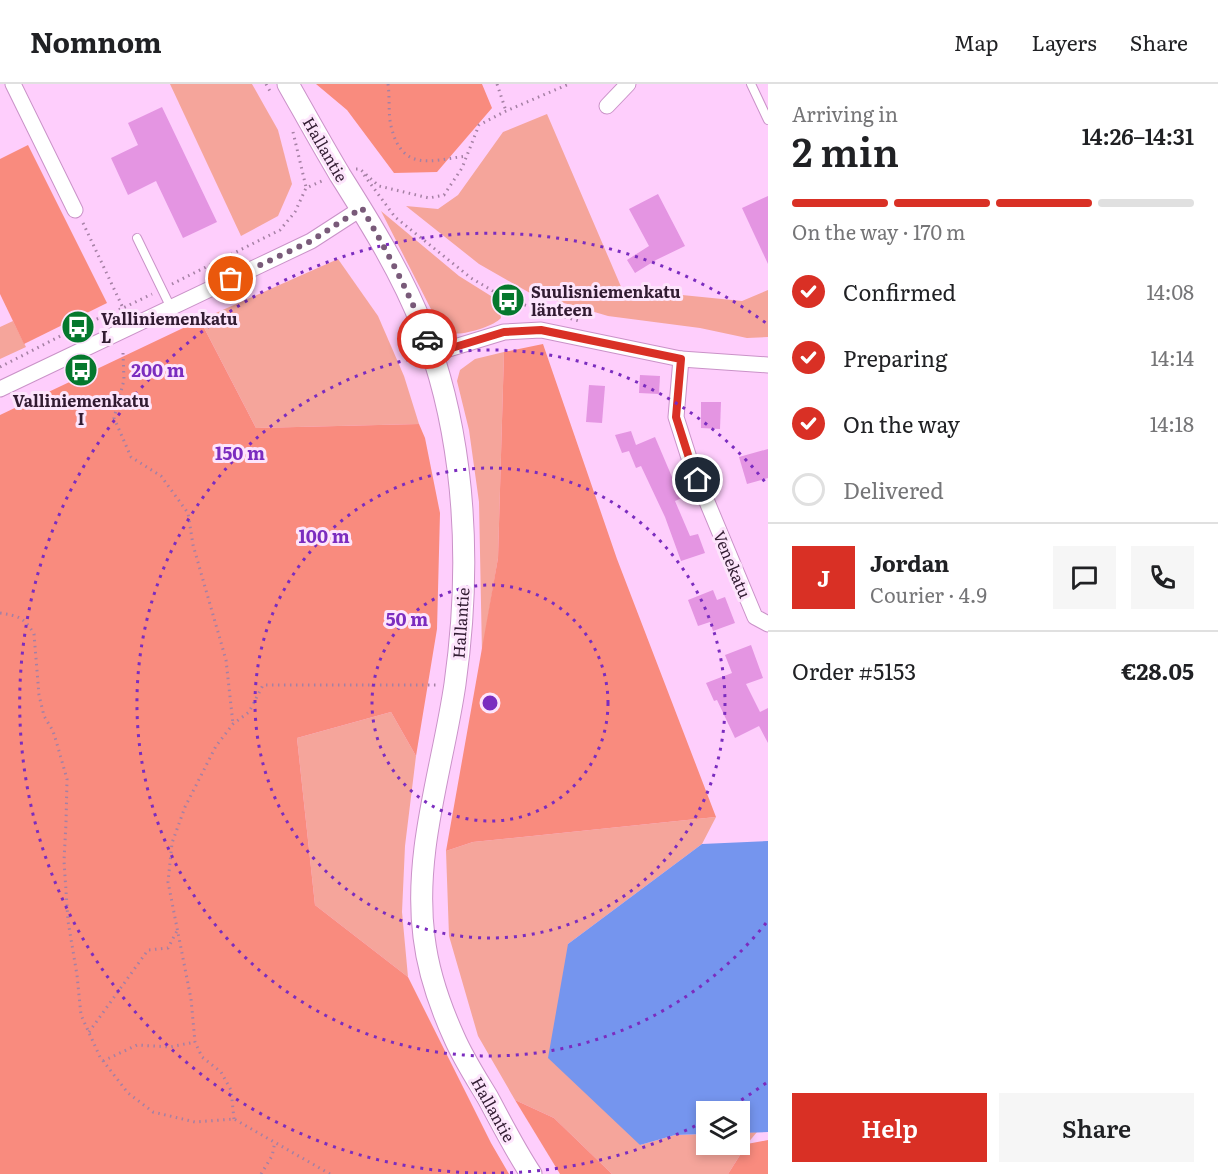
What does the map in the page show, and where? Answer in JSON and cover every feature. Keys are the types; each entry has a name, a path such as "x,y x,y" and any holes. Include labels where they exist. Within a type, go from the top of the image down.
{"street":[{"path":"13,84 75,210"},
{"path":"607,106 628,84"},
{"name":"Hallantie","path":"280,88 349,171 362,208 410,300 432,354 449,417 458,469 464,591 455,685 428,829 423,872 421,911 424,940 440,1005 455,1039 531,1174"},
{"path":"0,389 311,241 362,208"},
{"path":"432,354 504,332 541,330 681,359 768,365"},
{"name":"Venekatu","path":"681,359 676,417 690,461 755,616 768,624"}],"lane":[{"path":"751,84 768,120"},
{"path":"137,237 171,308"}],"path":[{"path":"266,84 280,88"},
{"path":"388,84 391,125 400,150 418,161 466,156"},
{"path":"497,84 506,111"},
{"path":"306,188 349,171 379,186 429,198 444,195 462,168 479,125 569,84"},
{"path":"0,367 280,230 295,212 306,188 292,129"},
{"path":"349,171 395,217 471,278 508,300 584,322"},
{"path":"75,210 123,308"},
{"path":"123,353 124,380 114,418 131,457 160,476 188,513 193,546 226,660 233,724"},
{"path":"0,613 19,616 34,634 39,695 44,716 53,731 67,779 64,861 68,921 81,1016 103,1061 128,1093 153,1112 195,1122 234,1119 330,1174"},
{"path":"234,1119 231,1090 221,1072 202,1057 195,1042 191,999 168,882 172,843 185,807 216,746 233,724 249,712 263,685 455,685"},
{"path":"89,1032 148,950 168,948 178,928"},
{"path":"103,1061 137,1045 170,1047 195,1042"},
{"path":"261,1174 272,1156 275,1142"}],"shaded area":[{"path":"170,84 252,84 278,130 292,184 278,216 241,236"},
{"path":"316,84 482,84 492,108 437,172 394,173 347,110"},
{"path":"547,114 622,289 742,301 768,290 768,337 747,338 700,328 608,316 530,293 479,264 406,206 438,209 458,195 503,132"},
{"path":"28,145 107,303 24,344 0,294 0,159"},
{"path":"381,211 459,276 499,301 501,318 470,332 457,334 444,328 435,317"},
{"path":"338,259 378,316 404,376 419,424 256,428 200,320"},
{"path":"200,320 256,428 419,424 425,438 440,513 437,629 416,756 391,712 297,738 315,905 408,977 491,1143 509,1174 0,1174 0,415"},
{"path":"13,321 26,347 0,359 0,327"},
{"path":"543,344 617,559 716,817 473,842 446,851 498,558 504,352"},
{"path":"504,352 498,558 482,653 479,502 469,430 457,381 460,370 475,359"},
{"path":"391,712 416,756 405,846 402,912 408,977 315,905 297,738"},
{"path":"716,817 702,844 568,944 640,1145 675,1135 696,1134 696,1155 740,1155 728,1174 612,1174 554,1118 515,1100 478,1036 449,936 446,851 473,842"},
{"path":"515,1100 554,1118 612,1174 560,1174"},
{"path":"750,1132 757,1132 750,1140"},
{"path":"768,1140 768,1174 728,1174 740,1155 750,1155 750,1143"}],"water":[{"path":"768,841 768,1132 750,1133 750,1101 696,1101 696,1134 675,1135 640,1145 548,1058 568,944 702,844"}],"building":[{"path":"162,107 217,222 183,238 156,181 128,195 111,158 138,145 128,123"},
{"path":"658,194 685,246 635,273 627,260 649,246 629,209"},
{"path":"768,196 768,264 742,208"},
{"path":"640,375 660,376 659,394 639,393"},
{"path":"589,385 605,386 602,423 586,422"},
{"path":"701,402 721,402 720,429 701,428"},
{"path":"631,431 636,445 655,437 682,498 675,501 690,536 698,534 705,553 681,561 665,517 641,466 636,468 629,451 622,453 615,435"},
{"path":"768,449 768,478 747,484 739,457"},
{"path":"713,590 717,600 725,597 735,623 713,631 710,622 698,626 688,600"},
{"path":"751,645 763,678 746,684 760,712 768,708 768,743 759,726 735,738 717,700 714,701 706,683 732,673 725,655"}],"way so far":[{"path":"231,279 311,241 362,208 410,300 427,339"}],"place":[{"name":"Suulisniemenkatu länteen","path":"508,300"},
{"name":"Valliniemenkatu L","path":"78,327"},
{"name":"Valliniemenkatu I","path":"81,370"}],"route":[{"path":"427,339 432,354 504,332 541,330 681,359 676,417 698,480"}]}
